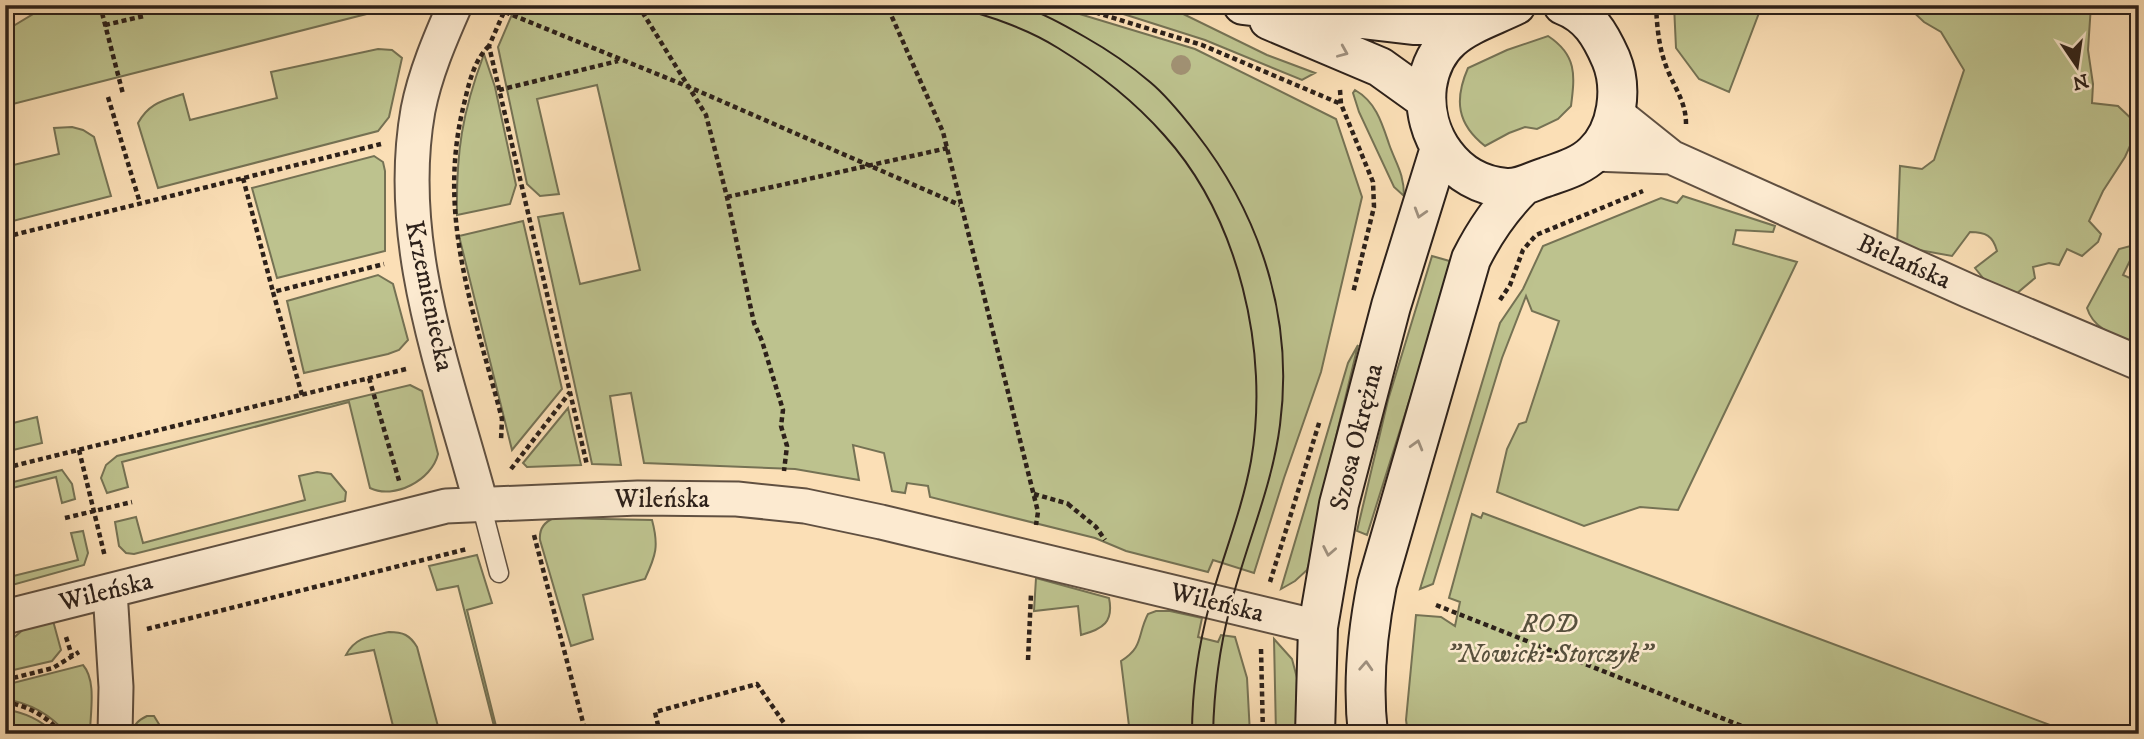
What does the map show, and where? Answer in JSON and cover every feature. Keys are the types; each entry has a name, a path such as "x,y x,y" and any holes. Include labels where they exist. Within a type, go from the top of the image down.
{"street":[{"name":"Krzemieniecka","path":"455,5 422,95 413,146 411,180 415,247 441,361 481,505"},
{"path":"1235,5 1380,67 1426,100"},
{"path":"1243,5 1413,25 1468,25"},
{"path":"1516,5 1468,25 1453,36 1441,50 1428,79 1426,100 1427,115 1440,148 1455,166 1476,181 1508,188 1533,182 1579,164 1603,142 1616,113 1618,94 1611,37 1615,5"},
{"path":"1563,5 1588,19 1601,36 1614,67"},
{"name":"Bielańska","path":"1616,113 1671,157 1922,270 2139,363"},
{"name":"Szosa Okrężna","path":"1315,734 1318,627 1339,504 1391,306 1440,148"},
{"name":"Bielańska","path":"1594,153 1671,157"},
{"path":"1368,734 1365,669 1369,624 1377,584 1471,260 1480,239 1501,209 1533,182"},
{"name":"Wileńska","path":"5,617 109,579 446,506 638,498 781,502 881,522 1318,627"},
{"path":"109,579 116,687 115,734"}],"lane":[{"path":"481,505 499,573"}],"path":[{"path":"100,5 122,93"},
{"path":"501,443 502,419 461,261 453,201 455,151 460,120 480,55 489,46 507,5"},
{"path":"638,5 706,115 754,323 783,410 781,426 787,446 785,467"},
{"path":"881,5 888,8 948,148 1033,494 1037,521"},
{"path":"1070,5 1202,45 1341,103"},
{"path":"1656,5 1657,37"},
{"path":"505,12 689,87 961,205"},
{"path":"105,25 144,16"},
{"path":"489,46 588,471"},
{"path":"499,90 620,60"},
{"path":"1341,82 1341,103 1373,181 1374,207 1353,294"},
{"path":"108,97 139,203"},
{"path":"5,237 392,141"},
{"path":"727,197 948,148"},
{"path":"243,178 302,395"},
{"path":"273,292 396,262"},
{"path":"5,468 441,361"},
{"path":"369,378 403,495"},
{"path":"505,463 507,474 570,392"},
{"path":"1267,591 1321,416"},
{"path":"79,450 109,579"},
{"path":"1033,494 1070,505 1096,527 1107,544"},
{"path":"65,518 132,502"},
{"path":"524,534 533,532 586,734"},
{"path":"141,631 476,547"},
{"path":"1028,660 1034,558"},
{"path":"1436,605 1762,734"},
{"path":"1261,648 1263,734"},
{"path":"5,680 53,668 83,649"},
{"path":"660,734 655,712 757,684 784,723"},
{"path":"5,702 21,705 40,714 62,734"}],"green space":[{"path":"55,5 402,5 5,106 5,31 35,13"},
{"path":"516,5 1050,5 1195,49 1336,119 1362,197 1321,372 1254,573 1213,560 1208,572 1126,551 1095,538 930,497 928,486 907,483 905,493 892,491 884,453 853,445 859,480 795,469 644,463 631,393 610,396 621,465 592,464 538,217 563,213 580,284 640,270 597,85 537,99 559,194 540,196 527,184 498,47"},
{"path":"1095,5 1167,6 1267,55 1315,73 1302,80 1205,40"},
{"path":"1674,5 1762,5 1729,92 1699,79 1676,48"},
{"path":"1906,5 2091,5 2088,50 2093,84 2092,103 2118,106 2139,126 2089,221 2101,234 2098,242 2082,256 2067,249 2059,265 2049,263 2033,267 2035,278 2016,294 1987,283 1975,268 1997,251 1991,238 1985,234 1970,232 1952,256 1897,246 1900,166 1922,169 1934,160 1964,70 1941,32 1924,22"},
{"path":"1548,36 1564,51 1572,66 1571,106 1558,119 1537,129 1525,127 1485,146 1469,129 1461,111 1461,91 1468,68 1507,50"},
{"path":"378,49 392,50 402,58 389,117 378,131 158,188 138,123 152,107 183,94 190,120 277,98 271,72"},
{"path":"484,54 495,87 516,185 510,204 457,215 462,133 470,95"},
{"path":"1355,90 1368,101 1381,121 1401,175 1404,196 1394,187 1359,112 1353,93"},
{"path":"72,127 94,137 111,196 5,223 5,167 59,154 54,128"},
{"path":"374,156 383,162 385,171 385,251 277,278 252,188"},
{"path":"1683,196 1775,226 1773,232 1736,230 1733,244 1797,262 1678,510 1640,507 1584,526 1497,492 1507,449 1519,424 1526,422 1559,321 1532,311 1526,296 1502,358 1433,584 1420,589 1500,323 1523,289 1543,246 1661,198 1677,203"},
{"path":"523,221 562,389 512,450 459,236"},
{"path":"2138,244 2123,275 2139,282 2139,345 2101,327 2090,316 2087,308 2119,249"},
{"path":"1432,256 1453,262 1367,535 1357,531 1388,400"},
{"path":"378,275 393,284 408,340 399,350 388,354 304,373 287,301"},
{"path":"1358,345 1307,570 1281,589 1348,363"},
{"path":"410,385 422,391 438,454 428,472 411,485 400,489 380,491 370,488 349,402 122,462 128,487 107,493 101,478 106,465 117,456"},
{"path":"568,408 581,465 527,467 523,463"},
{"path":"37,417 42,443 5,452 5,425"},
{"path":"62,470 72,484 75,499 62,503 56,477 5,490 5,484"},
{"path":"317,472 331,474 346,492 345,501 134,554 126,553 119,546 115,522 136,517 143,543 305,500 299,476"},
{"name":"ROD \"Nowicki-Storczyk\"","path":"1483,513 2074,734 1408,734 1406,720 1416,615 1441,617 1455,626 1460,602 1449,598 1472,514 1481,518"},
{"path":"554,518 652,520 656,544 645,579 583,595 593,639 571,646 540,540 543,526"},
{"path":"83,531 88,553 84,565 5,587 5,578 78,560 71,533"},
{"path":"477,555 492,603 467,610 498,734 458,586 437,590 429,566"},
{"path":"1036,578 1109,598 1108,619 1101,627 1081,635 1078,606 1034,611"},
{"path":"1170,611 1202,618 1198,637 1218,642 1221,635 1235,637 1247,678 1250,734 1130,734 1121,661 1137,646 1148,614"},
{"path":"52,617 61,650 52,661 5,672 5,642 32,622"},
{"path":"389,632 406,635 417,647 440,734 395,734 374,650 346,655 359,641"},
{"path":"1274,639 1292,659 1297,678 1296,734 1276,734"},
{"path":"83,665 91,688 90,734 67,734 39,711 23,703 5,699 5,685"},
{"path":"5,709 32,717 55,734 5,734"},
{"path":"147,716 154,716 165,734 133,734 137,723"}],"tram line":[{"path":"950,5 1006,23 1045,41 1087,67 1152,122 1190,168 1212,206 1243,288 1252,332 1256,419 1247,479 1202,636 1196,668 1192,734"},
{"path":"1018,5 1052,19 1102,47 1156,87 1196,133 1219,165 1239,199 1268,270 1282,346 1280,425 1265,495 1226,624 1218,671 1213,734"}]}
